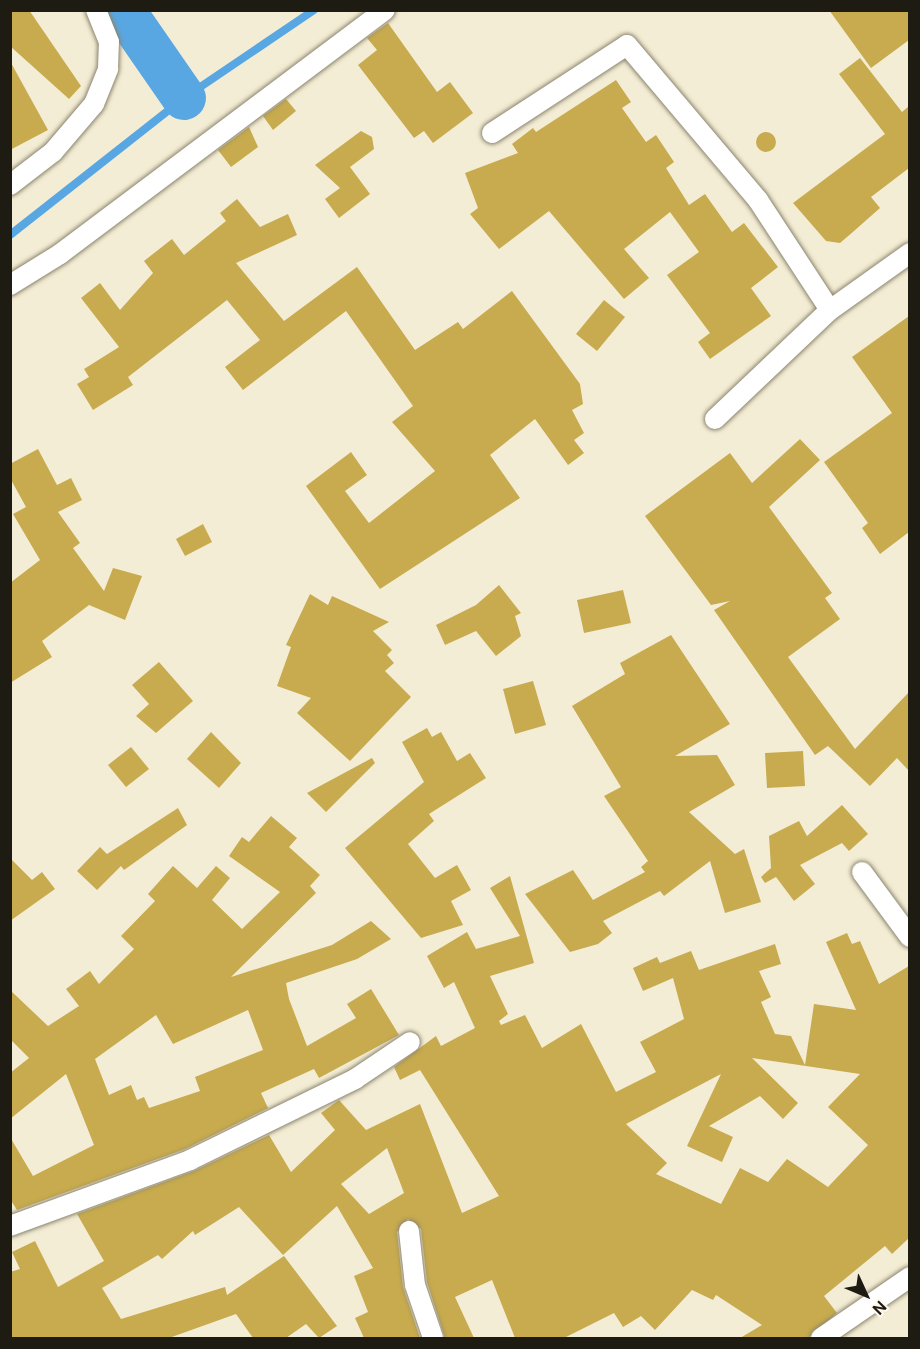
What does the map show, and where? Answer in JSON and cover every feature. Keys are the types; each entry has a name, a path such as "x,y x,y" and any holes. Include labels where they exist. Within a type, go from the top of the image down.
{"street":[{"path":"10,185 53,152 93,104 108,69 109,42 96,10"},
{"path":"10,285 60,254 385,10"},
{"path":"492,133 627,45 758,200 831,310"},
{"path":"715,419 831,310 909,253"},
{"path":"862,872 909,937"},
{"path":"10,1226 190,1160 355,1079 410,1042"},
{"path":"409,1231 415,1285 433,1338"},
{"path":"821,1338 909,1277"}],"building":[{"path":"10,10 29,10 81,86 69,99 10,46"},
{"path":"829,10 909,10 909,40 871,68"},
{"path":"388,23 437,92 450,82 473,113 433,143 424,131 414,138 358,65 377,50 367,38"},
{"path":"860,58 902,112 909,106 909,168 871,197 880,208 854,231 840,243 826,241 793,203 885,134 839,74"},
{"path":"10,61 48,130 10,150"},
{"path":"616,80 631,102 622,108 646,142 656,135 674,162 666,168 689,205 705,194 732,232 744,223 778,267 751,288 771,316 710,359 698,342 710,333 667,275 699,252 670,212 624,249 649,278 624,299 549,211 499,249 470,214 478,208 465,173 518,153 512,144 533,128 536,132"},
{"path":"286,99 296,111 273,130 263,116"},
{"path":"249,127 258,147 231,167 218,150"},
{"path":"361,131 372,137 374,149 350,167 370,194 339,218 325,199 340,188 315,165"},
{"path":"766,132 773,135 776,142 773,149 766,152 759,149 756,142 759,135"},
{"path":"237,199 260,227 288,214 297,235 236,263 284,321 357,267 415,350 458,322 463,329 512,291 580,384 583,404 572,410 584,433 574,440 584,453 568,465 535,419 490,455 520,498 380,589 306,486 351,452 367,475 345,491 369,523 435,471 392,422 413,406 346,311 243,390 225,367 260,340 227,300 128,377 133,385 93,410 77,384 89,377 84,369 119,347 81,298 100,283 120,310 153,273 144,261 172,239 184,255 226,221 220,213"},
{"path":"604,300 625,317 597,351 576,334"},
{"path":"909,316 909,532 880,554 862,528 868,523 824,462 892,413 852,357"},
{"path":"800,439 820,460 769,507 832,593 825,598 840,619 788,657 855,749 909,692 909,771 897,758 870,786 828,746 815,755 714,610 730,601 711,605 645,516 730,453 752,483"},
{"path":"38,449 57,485 71,478 82,500 58,512 80,543 73,548 104,591 113,568 142,576 125,620 89,605 42,641 52,657 10,683 10,583 40,560 13,514 26,507 10,478 10,464"},
{"path":"203,524 212,542 185,556 176,539"},
{"path":"499,585 521,613 515,616 521,636 496,656 476,631 445,645 436,625 476,605"},
{"path":"623,590 631,623 584,633 577,600"},
{"path":"310,594 328,605 332,596 389,622 373,631 392,650 387,655 394,663 385,671 411,697 350,761 297,713 311,698 277,686 291,647 286,645"},
{"path":"671,635 730,724 675,756 717,755 735,785 689,812 735,854 744,849 761,902 725,913 710,861 664,896 660,891 603,921 612,933 598,944 570,952 525,894 573,870 593,900 645,872 641,867 648,861 604,796 621,787 572,706 625,674 620,663"},
{"path":"159,662 193,701 156,733 136,716 149,704 132,685"},
{"path":"533,681 546,725 515,734 503,689"},
{"path":"427,728 432,737 441,732 457,761 470,753 486,778 429,814 434,821 408,844 435,878 457,865 471,890 451,901 463,925 421,938 345,848 424,782 402,742"},
{"path":"211,732 241,763 219,788 187,759"},
{"path":"131,747 149,769 126,787 108,765"},
{"path":"803,751 805,786 767,788 765,753"},
{"path":"372,758 375,763 326,812 307,793"},
{"path":"842,805 868,834 849,851 842,843 800,865 815,884 794,901 776,877 765,883 761,877 771,868 769,836 799,821 807,836"},
{"path":"178,808 187,825 124,870 121,866 97,890 77,871 100,847 107,854"},
{"path":"271,816 297,838 289,847 320,875 310,886 316,893 231,977 332,945 371,921 391,939 357,959 286,983 289,999 307,1046 356,1018 347,1004 371,989 399,1035 319,1078 314,1069 261,1093 268,1108 185,1149 17,1210 10,1199 10,1137 33,1176 94,1145 66,1074 10,1119 10,1073 29,1058 10,1039 10,990 48,1026 79,1006 66,989 90,971 99,984 134,949 121,936 155,901 148,894 173,866 197,888 216,866 230,878 212,900 242,929 280,892 229,856 242,837 249,842","holes":["248,1010 263,1050 195,1077 200,1091 149,1108 144,1097 137,1100 131,1085 109,1095 95,1059 156,1015 173,1044"]},
{"path":"10,858 32,880 42,872 55,889 10,921"},
{"path":"510,876 534,963 490,976 508,1014 499,1021 501,1025 525,1015 542,1048 581,1024 616,1092 656,1072 640,1042 684,1019 673,978 643,991 633,968 657,957 660,963 691,951 699,970 775,944 781,964 759,971 771,997 761,1002 775,1034 791,1036 805,1065 814,1004 856,1010 826,942 847,933 852,944 860,941 879,984 909,966 909,1238 892,1254 885,1246 824,1296 837,1313 808,1338 740,1338 762,1325 716,1295 713,1300 692,1290 655,1330 641,1316 623,1327 614,1313 564,1338 515,1338 492,1280 455,1297 474,1338 445,1338 427,1282 421,1229 408,1219 397,1232 403,1287 420,1338 364,1338 355,1318 368,1312 354,1276 373,1268 337,1206 283,1255 239,1207 195,1235 193,1231 162,1259 158,1255 102,1288 121,1319 225,1287 227,1295 284,1256 337,1326 319,1338 306,1324 286,1338 253,1338 236,1314 169,1338 10,1338 10,1272 20,1269 12,1252 35,1241 58,1287 104,1261 77,1214 194,1171 269,1135 291,1172 335,1130 321,1113 339,1100 366,1130 420,1104 462,1213 499,1196 420,1070 400,1080 394,1067 436,1036 441,1046 475,1028 454,982 444,988 427,956 467,932 476,949 520,936 490,888","holes":["752,1058 860,1074 828,1107 868,1145 828,1187 787,1159 768,1182 740,1168 721,1204 656,1174 667,1163 626,1124 721,1074 687,1146 722,1162 733,1137 709,1126 760,1096 783,1119 798,1103","387,1148 404,1193 369,1214 341,1184"]}],"waterway":[{"path":"123,10 184,98"},
{"path":"10,235 184,98 314,10"}]}
